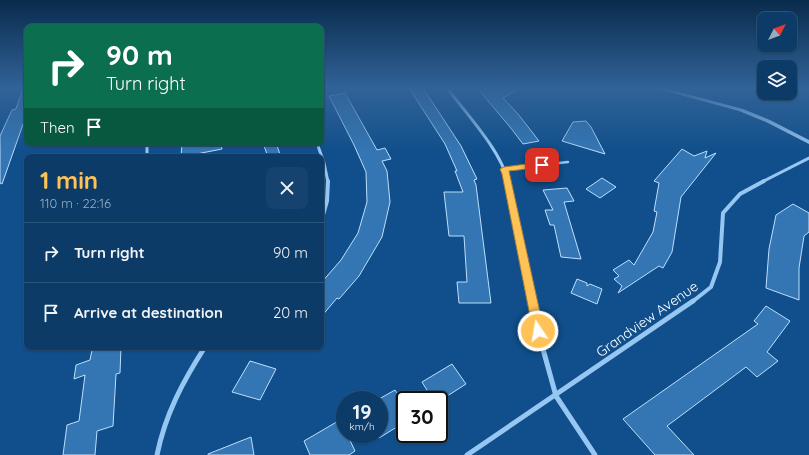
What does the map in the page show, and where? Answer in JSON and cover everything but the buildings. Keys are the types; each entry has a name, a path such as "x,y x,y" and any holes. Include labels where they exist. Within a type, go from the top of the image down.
{"street":[{"path":"464,109 489,144 506,174 538,331 556,396 595,455"},
{"path":"738,109 768,121 809,142"},
{"name":"Grandview Avenue","path":"467,455 556,396 698,298 711,287 720,262 723,213 740,194 809,158"},
{"path":"324,160 329,183 328,202 324,213"},
{"path":"157,455 174,400 203,350"}],"lane":[{"path":"504,169 568,162"}],"route":[{"path":"538,331 504,169 542,165"}]}
